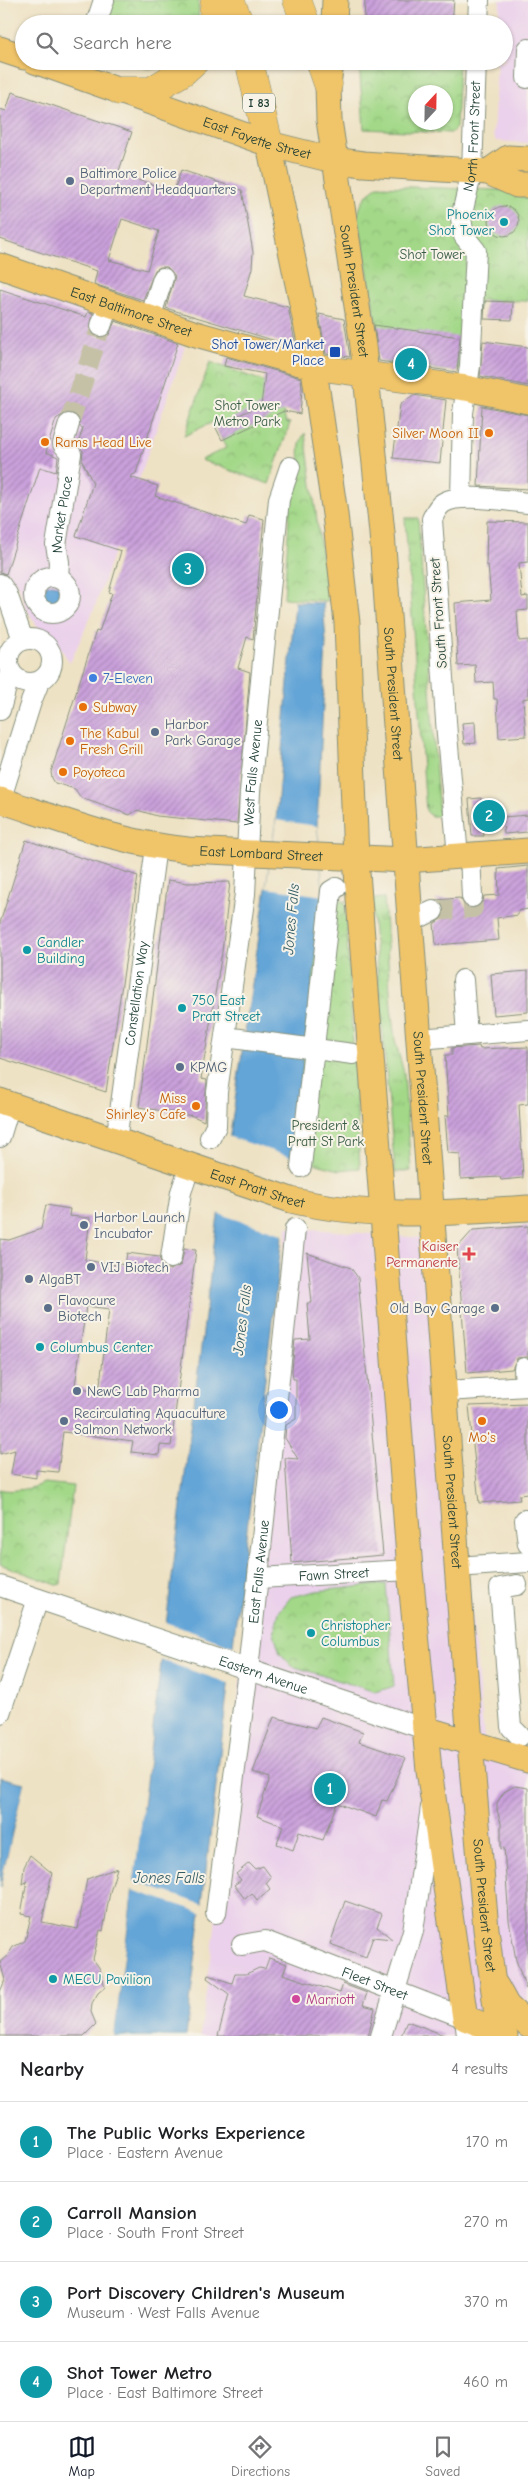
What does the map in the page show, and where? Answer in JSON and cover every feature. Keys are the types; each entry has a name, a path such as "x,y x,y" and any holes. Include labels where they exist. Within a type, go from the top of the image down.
{"highway":[{"path":"213,15 215,0"},
{"path":"230,0 236,15"},
{"path":"297,0 303,15"},
{"path":"120,91 151,91 185,70"},
{"name":"I 83","path":"251,70 269,144"}],"main road":[{"path":"334,15 335,0"},
{"path":"0,49 15,55"},
{"name":"East Fayette Street","path":"83,70 120,91 269,144 333,160 387,167 480,171 517,185 528,185"},
{"name":"South President Street","path":"326,70 333,160 366,376 382,533 446,1391 470,1743 486,1929 501,2034"},
{"path":"269,144 299,282 314,367 335,514 347,623 351,681 356,859 364,944 381,1213 410,1570 433,1800 466,2027"},
{"path":"480,171 508,158 528,159"},
{"name":"East Baltimore Street","path":"0,266 105,315 150,318 314,367 366,376 466,388 528,401"},
{"name":"East Lombard Street","path":"0,800 109,836 156,847 259,854 406,860 528,851"},
{"name":"East Pratt Street","path":"5,1103 290,1200 339,1210 381,1213 432,1213 528,1208"},
{"name":"Eastern Avenue","path":"425,1730 470,1743 522,1747"},
{"path":"493,1978 499,1994 507,2006 528,2025"},
{"name":"Fleet Street","path":"466,2027 501,2034"}],"street":[{"path":"99,15 104,0"},
{"path":"478,15 479,0"},
{"path":"527,78 528,49"},
{"name":"North Front Street","path":"466,388 470,366 476,252 464,236 461,218 480,171 476,70"},
{"path":"150,318 163,278"},
{"path":"466,388 463,413 461,498 528,503"},
{"name":"Market Place","path":"58,578 59,562 56,544 71,454 63,444 69,424"},
{"name":"West Falls Avenue","path":"210,1138 216,1126 217,1092 233,1038 245,894 259,854 250,792 279,499 290,467"},
{"name":"South Front Street","path":"461,498 449,500 441,504 432,519 432,528 447,744 472,897"},
{"path":"2,586 23,640"},
{"path":"0,800 31,702 39,682 51,669 52,657 50,651 35,639 23,640 9,654 8,666 10,672 20,682 33,684 39,682"},
{"path":"0,710 10,672"},
{"name":"Constellation Way","path":"116,1141 156,847"},
{"path":"301,1167 331,891 336,888"},
{"path":"410,922 433,911"},
{"path":"463,980 467,1035"},
{"path":"419,1039 528,1030"},
{"path":"233,1038 353,1054"},
{"path":"0,1137 5,1103"},
{"path":"171,1258 181,1192 190,1166"},
{"name":"East Falls Avenue","path":"216,1913 242,1667 258,1578 295,1229"},
{"path":"446,1391 526,1380"},
{"path":"525,1520 528,1544"},
{"path":"457,1566 522,1562 522,1584 500,1588 511,1727 522,1747"},
{"name":"Fawn Street","path":"258,1578 410,1570"},
{"name":"Eastern Avenue","path":"0,1586 425,1730"},
{"path":"0,1713 38,1599"},
{"path":"381,2036 394,1990 407,1957 413,1931 424,1845 433,1800"},
{"name":"Fleet Street","path":"242,1945 265,1941 394,1990 466,2027"}],"shaded area":[{"path":"500,0 528,0 528,143 496,141 493,135 497,70 513,70 513,15 499,15"},
{"path":"0,283 185,347 94,609 70,663 56,641 37,626 25,607 20,589 5,568 0,566"},
{"path":"287,1227 434,1239 485,1747 528,1761 528,2036 200,2036 214,1936"}],"green space":[{"path":"114,0 199,0 198,15 109,15"},
{"path":"360,70 459,70 456,128 451,133 364,129"},
{"name":"Shot Tower","path":"378,186 528,191 528,301 480,300 460,369 454,371 391,365 383,361 358,216 364,199"},
{"name":"Shot Tower Metro Park","path":"210,362 274,385 286,422 290,423 269,484 201,460 226,448 213,422 184,436"},
{"path":"305,433 328,601 284,598 291,488 298,485 300,478 299,452"},
{"path":"405,518 418,518 439,816 431,816 426,811"},
{"name":"President & Pratt St Park","path":"323,896 345,902 360,1168 339,1170 291,1157"},
{"path":"384,898 391,1008 395,1040 404,1073 411,1171 395,1172 371,899"},
{"path":"44,1483 73,1486 61,1584 57,1585 0,1564 0,1489 22,1489"},
{"path":"386,1584 394,1686 376,1692 292,1666 280,1653 274,1633 279,1612 291,1597 316,1591"}],"water":[{"path":"52,584 59,587 62,594 59,601 52,604 45,601 42,594 45,587"},
{"name":"Jones Falls","path":"295,602 323,603 326,642 317,826 323,896 186,2036 114,2036 215,1237 276,820"},
{"path":"0,1777 24,1783 0,1887"}],"pier":[{"path":"276,820 317,826 323,896 266,888"},
{"path":"227,1136 294,1158 285,1235 216,1213"},
{"path":"165,1622 235,1647 231,1684 160,1660"},
{"path":"24,1783 27,1783 0,1889"},
{"path":"141,1810 143,1810 134,1881 204,1905 203,1913 132,1890 114,2036 112,2036"}],"building":[{"path":"365,0 454,0 453,15 364,15"},
{"path":"12,92 132,132 118,174 174,191 181,170 242,190 253,252 252,268 244,296 288,307 296,347 166,308 175,276 167,267 160,267 155,270 143,300 94,284 97,271 0,239 0,109 6,111","holes":["122,219 159,231 147,270 109,260"]},
{"name":"Phoenix Shot Tower","path":"504,206 515,210 519,221 515,232 504,236 493,232 489,221 493,210"},
{"path":"0,289 86,317 88,312 93,313 90,329 98,337 109,335 115,321 178,343 136,473 130,477 158,486 155,496 246,525 249,515 264,519 253,639 247,637 238,668 250,672 237,824 157,816 137,810 130,815 81,798 75,789 55,783 52,778 51,772 83,671 96,631 99,632 112,593 109,592 121,551 76,536 93,483 82,461 83,451 78,444 83,428 80,427 77,416 67,412 56,419 46,452 58,457 56,472 40,467 6,574 0,572"},
{"path":"485,301 513,302 512,320 484,319"},
{"path":"319,314 344,319 350,357 326,354"},
{"path":"374,325 460,337 457,372 379,361"},
{"path":"483,341 528,347 528,386 480,376"},
{"path":"226,357 301,378 300,414 284,411 222,440 215,426 261,405 265,374 224,366"},
{"path":"413,395 446,400 440,463 393,458 400,405"},
{"path":"482,406 528,415 528,489 478,486"},
{"path":"487,521 528,522 528,562 519,563 522,597 528,596 528,610 517,611 519,641 528,640 528,698 523,699 526,736 499,738 497,699 494,699 493,682 476,683 475,665 458,666 455,603 491,600 488,565 486,565"},
{"path":"475,722 476,743 464,744 462,723"},
{"path":"481,798 484,836 472,836 469,799"},
{"path":"528,815 528,832 504,834 503,817"},
{"name":"Candler Building","path":"26,840 138,876 106,1092 0,1058 0,923"},
{"path":"528,866 528,909 518,911 518,915 497,918 499,940 436,945 434,924 442,918 445,911 443,905 435,900 460,898 466,907 478,907 483,902 484,896 499,895 498,869"},
{"name":"750 East Pratt Street","path":"168,880 188,883 230,882 222,952 201,1079 207,1080 204,1121 193,1116 139,1107"},
{"path":"528,971 528,1012 494,1015 491,974"},
{"path":"479,1046 480,1049 528,1047 528,1104 519,1105 523,1178 501,1180 500,1177 461,1179 460,1154 448,1153 445,1116 449,1116 445,1055 452,1055 452,1048"},
{"path":"46,1205 70,1209 69,1216 90,1218 85,1260 115,1265 115,1263 125,1265 127,1253 159,1257 163,1267 170,1270 181,1265 184,1249 196,1250 171,1446 160,1445 159,1455 131,1452 133,1441 63,1432 58,1472 36,1470 36,1478 11,1474 15,1450 0,1454 0,1239 9,1240 41,1229","holes":["86,1306 109,1309 99,1392 75,1386"]},
{"name":"Old Bay Garage","path":"528,1226 528,1357 517,1358 512,1369 467,1373 457,1248 473,1230"},
{"path":"307,1253 351,1268 358,1278 383,1555 292,1563 285,1458 298,1459 285,1438 286,1425 296,1419 296,1379 293,1379 292,1370 295,1340 310,1339 307,1303 312,1303"},
{"path":"528,1404 528,1494 519,1495 520,1500 479,1503 469,1406"},
{"path":"274,1717 316,1728 321,1717 363,1732 359,1742 406,1758 387,1801 382,1800 376,1817 337,1803 323,1840 299,1832 293,1850 277,1844 283,1826 257,1816 270,1778 253,1772"},
{"path":"515,1786 528,1788 528,1989 526,1989 516,1960 509,1920 504,1848 501,1849 501,1823 497,1810 497,1803 504,1792"},
{"name":"MECU Pavilion","path":"30,1855 52,1873 42,1922 78,1929 87,1879 117,1868 110,1892 103,1931 100,1930 93,1959 100,1969 105,1987 98,1993 92,2003 91,2012 96,2024 84,2036 0,2036 0,1992 5,1980 0,1962 13,1947 25,1941 31,1916 21,1914 27,1881 22,1884 24,1867"},
{"path":"249,1863 255,1869 263,1866 271,1877 266,1883 270,1889 257,1900 252,1893 245,1899 234,1885 241,1880 236,1874"},
{"path":"345,1901 382,1914 377,1927 392,1939 373,1937 366,1957 330,1944"},
{"name":"Marriott","path":"269,1958 287,1964 283,1974 340,1993 343,1984 367,1993 363,2005 375,2008 368,2036 218,2036 229,1994 207,1978 208,1975 232,1983 235,1974 246,1974 259,1968 265,1969"},
{"path":"407,2021 444,2035 444,2036 401,2036"}],"tunnel":[{"path":"69,424 101,326"},
{"path":"433,911 473,908 472,897"}],"place":[{"name":"Baltimore Police Department Headquarters","path":"70,181"},
{"name":"Phoenix Shot Tower","path":"504,222"},
{"name":"Shot Tower/Market Place","path":"335,352"},
{"name":"Shot Tower Metro","path":"411,364"},
{"name":"Silver Moon II","path":"489,433"},
{"name":"Rams Head Live","path":"45,442"},
{"name":"Port Discovery Children's Museum","path":"188,569"},
{"name":"7-Eleven","path":"93,678"},
{"name":"Subway","path":"83,707"},
{"name":"Harbor Park Garage","path":"155,732"},
{"name":"The Kabul Fresh Grill","path":"70,741"},
{"name":"Poyoteca","path":"63,772"},
{"name":"Carroll Mansion","path":"489,816"},
{"name":"Candler Building","path":"27,950"},
{"name":"750 East Pratt Street","path":"182,1008"},
{"name":"KPMG","path":"180,1067"},
{"name":"Miss Shirley's Cafe","path":"196,1106"},
{"name":"Harbor Launch Incubator","path":"84,1225"},
{"name":"Kaiser Permanente","path":"469,1254"},
{"name":"VIJ Biotech","path":"91,1267"},
{"name":"AlgaBT","path":"29,1279"},
{"name":"Flavocure Biotech","path":"48,1308"},
{"name":"Old Bay Garage","path":"495,1308"},
{"name":"Columbus Center","path":"40,1347"},
{"name":"NewG Lab Pharma","path":"77,1391"},
{"name":"Recirculating Aquaculture Salmon Network","path":"64,1421"},
{"name":"Mo's","path":"482,1421"},
{"name":"Christopher Columbus","path":"311,1633"},
{"name":"The Public Works Experience","path":"330,1789"},
{"name":"MECU Pavilion","path":"53,1979"},
{"name":"Marriott","path":"296,1999"}]}
